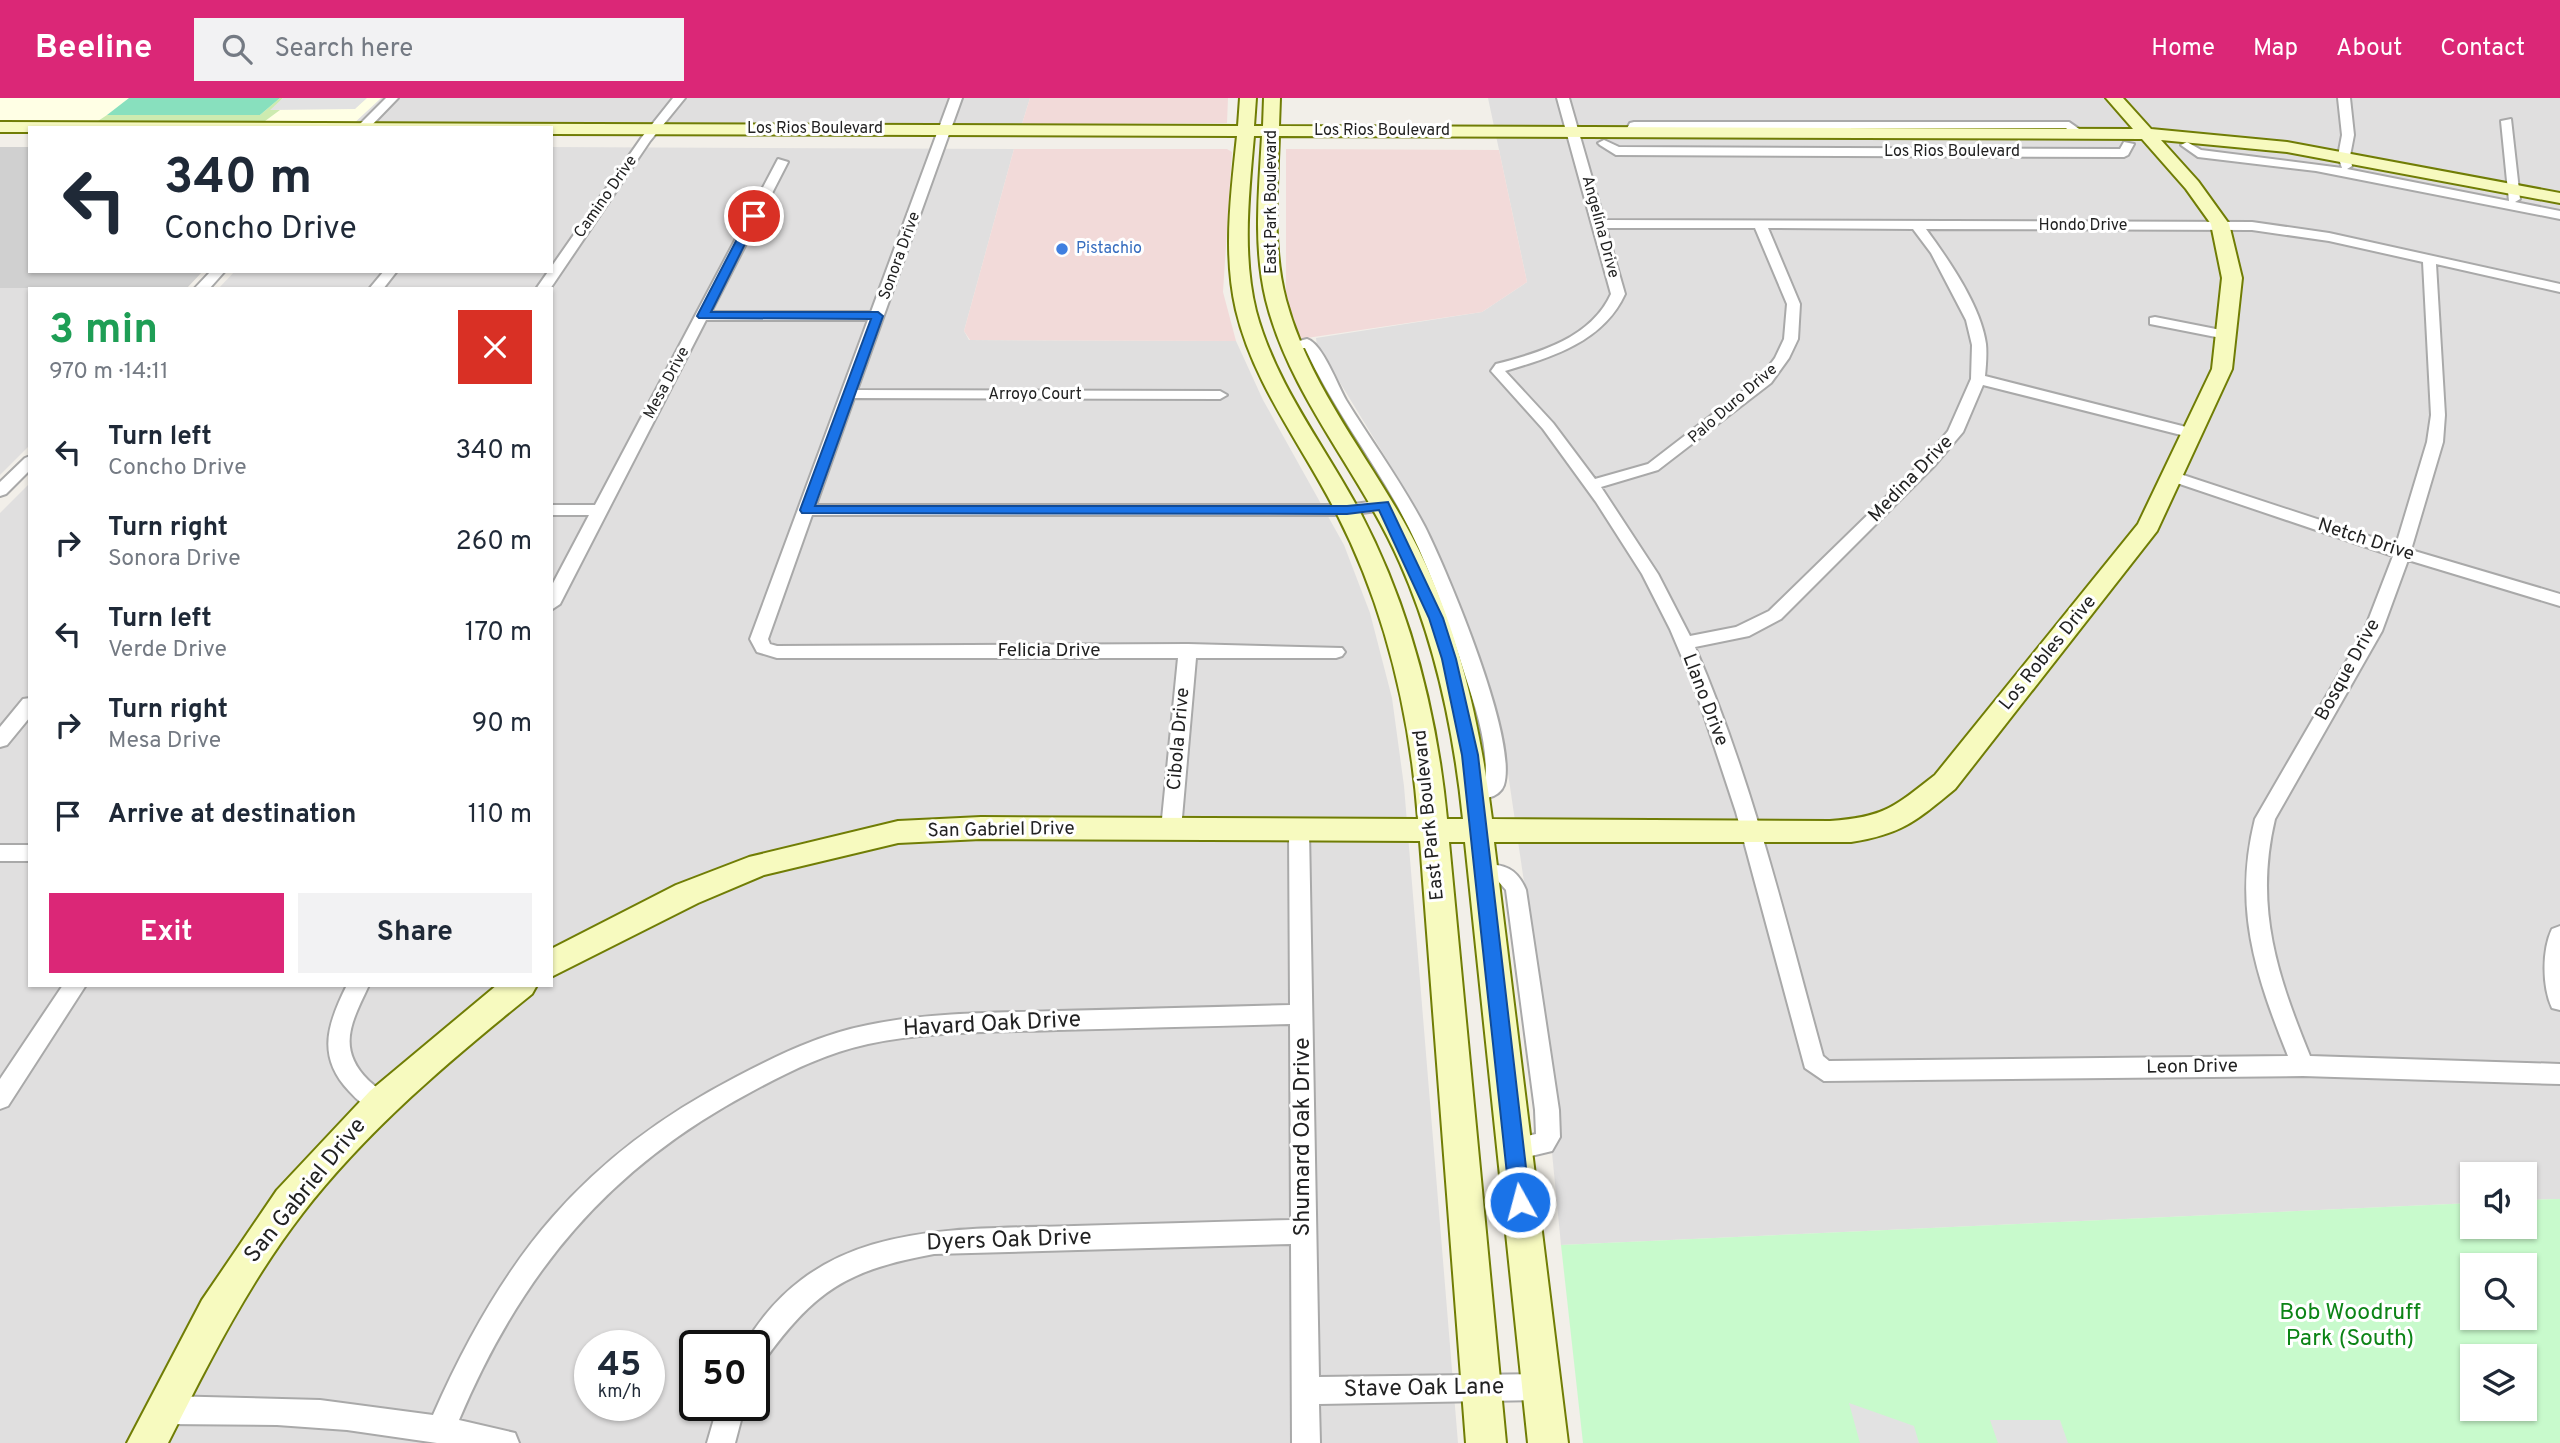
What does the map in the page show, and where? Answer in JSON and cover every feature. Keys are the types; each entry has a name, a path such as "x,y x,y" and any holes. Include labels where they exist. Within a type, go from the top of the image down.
{"main road":[{"name":"East Park Boulevard","path":"1248,98 1241,219 1241,280 1250,322 1269,378 1347,510 1373,563 1406,662 1427,758 1486,1443"},
{"name":"East Park Boulevard","path":"1272,98 1272,278 1290,345 1336,432 1384,505 1410,558 1439,629 1470,755 1476,831 1548,1443"},
{"name":"Los Robles Drive","path":"1476,831 1853,830 1884,825 1908,813 1945,782 2148,526 2174,477 2222,369 2232,278 2220,224 2114,98"},
{"name":"Los Rios Boulevard","path":"0,127 28,127"},
{"name":"Los Rios Boulevard","path":"553,132 1439,139 1575,137 1630,132 2078,133 2246,142 2514,194 2560,208"},
{"name":"Los Rios Boulevard","path":"553,139 650,134"},
{"name":"Los Rios Boulevard","path":"1575,137 1604,143 2129,144 2151,139 2345,161"},
{"path":"0,139 28,139"},
{"name":"Los Rios Boulevard","path":"2514,194 2560,198"},
{"path":"1241,280 1272,278"},
{"name":"San Gabriel Drive","path":"553,963 687,894 759,865 898,832 981,828 1476,831"},
{"name":"San Gabriel Drive","path":"147,1443 207,1326 264,1237 379,1103 519,987"}],"street":[{"path":"363,126 392,98"},
{"name":"Camino Drive","path":"544,287 650,134 679,98"},
{"name":"Sonora Drive","path":"763,648 760,639 956,98"},
{"name":"Angelina Drive","path":"1498,372 1501,368 1541,358 1609,314 1618,294 1563,98"},
{"path":"2344,98 2348,135 2345,161"},
{"path":"2507,121 2514,194"},
{"name":"Los Rios Boulevard","path":"2187,145 2198,153 2316,167 2560,215"},
{"name":"Mesa Drive","path":"553,600 782,162"},
{"name":"Hondo Drive","path":"1600,225 1918,227 2220,224 2329,237 2560,288"},
{"name":"Palo Duro Drive","path":"1590,485 1653,467 1766,380 1781,362 1793,342 1795,304 1761,227"},
{"name":"Medina Drive","path":"1682,642 1736,634 1759,626 1775,615 1930,462 1955,432 1978,379 1979,345 1973,320 1937,253 1918,227"},
{"name":"Bosque Drive","path":"2303,1066 2261,951 2253,890 2256,846 2264,819 2373,631 2402,552 2435,442 2438,415 2429,260"},
{"path":"203,287 217,273"},
{"path":"378,287 389,273"},
{"path":"703,316 878,316"},
{"path":"2155,321 2226,335"},
{"path":"1290,345 1307,343 1311,346 1343,411 1398,493 1439,577 1474,674 1490,737 1496,776 1494,785 1489,790 1474,792"},
{"name":"Llano Drive","path":"1498,372 1547,426 1614,515 1651,576 1682,642 1718,728 1750,832 1813,1060 1824,1071"},
{"path":"1978,379 2193,433"},
{"name":"Arroyo Court","path":"849,394 1220,395"},
{"path":"0,491 28,463"},
{"name":"Netch Drive","path":"2174,477 2402,552 2560,600"},
{"path":"806,510 1347,510 1384,505"},
{"path":"553,510 599,510"},
{"name":"Felicia Drive","path":"763,648 777,652 1336,652"},
{"name":"Cibola Drive","path":"1171,829 1188,650"},
{"path":"0,740 28,706"},
{"name":"Shumard Oak Drive","path":"1299,831 1306,1443"},
{"path":"0,853 28,853"},
{"path":"2560,935 2556,945 2555,965 2560,1001"},
{"path":"0,1099 74,987"},
{"path":"357,987 345,1010 337,1044 340,1066 355,1084 379,1103"},
{"name":"Havard Oak Drive","path":"441,1429 460,1380 491,1321 526,1266 571,1209 617,1165 726,1091 842,1040 911,1027 1302,1014"},
{"name":"Leon Drive","path":"1824,1071 2303,1066 2560,1073"},
{"name":"Dyers Oak Drive","path":"770,1332 793,1302 829,1272 864,1256 901,1247 934,1242 1304,1232"},
{"name":"Stave Oak Lane","path":"1307,1391 1542,1387"},
{"path":"164,1410 293,1412 441,1429 505,1443"},
{"path":"721,1443 727,1421"}],"shaded area":[{"path":"0,98 381,98 353,124 0,124"},
{"path":"283,98 367,98 355,109 270,110"},
{"path":"381,98 1030,98 1022,124 353,124"},
{"path":"1030,98 1228,98 1227,123 1022,124"},
{"path":"1488,98 2560,98 2560,1199 2537,1200 2537,1162 2460,1162 2460,1204 1561,1245 1529,916 1504,746 1459,600 1411,499 1317,345 1316,338 1482,312 1527,282"},
{"path":"0,147 28,147 28,273 201,273 188,287 0,288"},
{"path":"553,147 1014,149 964,331 969,340 1236,341 1263,400 1344,545 1370,613 1392,698 1404,786 1458,1443 0,1443 0,513 28,485 28,987 553,987 553,287 220,287 233,273 553,273"},
{"path":"1014,149 1227,149 1232,152 1223,292 1236,341 970,340 964,331"},
{"path":"1286,149 1499,150 1527,282 1482,312 1300,339 1286,297"},
{"path":"0,288 28,288 28,447 0,475"},
{"path":"1849,1403 1914,1426 1919,1443 1860,1443"},
{"path":"1990,1420 2060,1420 2068,1443 1998,1443"}],"green space":[{"path":"129,98 280,98 260,115 107,115"},
{"path":"283,98 272,110 280,110 261,124 95,123 107,115 260,115"},
{"name":"Bob Woodruff Park (South)","path":"2560,1199 2560,1443 1583,1443 1561,1245 2460,1204 2460,1239 2537,1239 2537,1200"}],"place":[{"name":"Pistachio","path":"1062,249"}],"route":[{"path":"754,216 703,316 878,316 806,510 1347,510 1384,505 1436,618 1449,659 1470,755 1476,831 1520,1202"}]}
